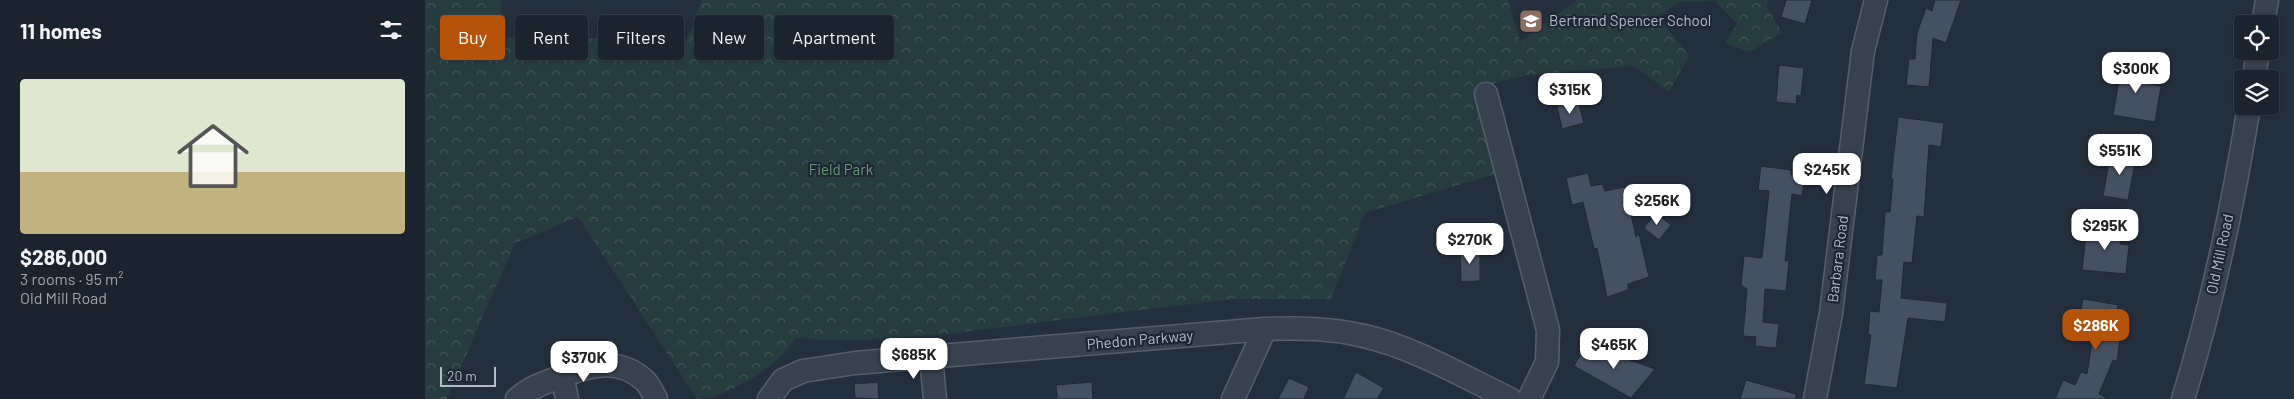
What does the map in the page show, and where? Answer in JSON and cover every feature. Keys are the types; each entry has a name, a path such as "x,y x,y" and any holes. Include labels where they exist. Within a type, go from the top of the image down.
{"street":[{"name":"Barbara Road","path":"1815,399 1831,312 1863,51 1876,0"},
{"path":"2264,15 2267,0"},
{"path":"1487,94 1548,330 1547,362 1529,399"},
{"name":"Old Mill Road","path":"2183,399 2204,329 2222,251 2247,115"},
{"name":"Phedon Parkway","path":"769,399 783,380 803,370 855,363 1265,330 1313,328 1364,336 1410,352 1510,399"},
{"path":"1233,399 1265,330"},
{"path":"931,358 935,399"},
{"path":"517,399 527,390 562,376 583,368 607,364 626,369 645,380 657,399"},
{"path":"562,376 567,399"}],"green space":[{"name":"Field Park","path":"425,0 501,0 501,15 440,15 440,60 505,60 505,38 515,38 515,60 588,60 588,38 598,39 598,60 684,60 684,39 687,39 694,21 694,60 764,60 764,15 696,15 702,0 1508,0 1520,42 1577,0 1768,0 1767,7 1782,33 1749,52 1725,43 1737,24 1715,1 1679,2 1658,16 1689,56 1669,92 1634,66 1527,75 1475,88 1495,174 1365,213 1331,299 1233,299 945,334 862,340 796,338 778,359 751,379 729,391 697,399 578,217 515,243 447,399 425,399"}],"building":[{"path":"1786,0 1812,0 1805,24 1781,17"},
{"path":"1935,0 1961,0 1946,43 1933,38 1929,87 1906,85 1909,59 1915,59 1917,33 1926,8 1932,11"},
{"path":"2123,58 2144,62 2140,82 2161,86 2155,122 2113,115"},
{"path":"1779,65 1804,68 1801,96 1797,95 1796,104 1776,102"},
{"path":"1578,101 1584,123 1562,129 1557,106"},
{"path":"1898,117 1944,123 1941,147 1929,145 1924,217 1917,216 1912,263 1904,262 1901,298 1947,303 1945,322 1908,318 1897,388 1864,384 1871,335 1868,335 1870,311 1879,312 1882,280 1875,280 1877,255 1882,255 1885,212 1890,212 1893,179 1891,179"},
{"path":"2119,150 2137,153 2128,200 2103,196 2109,161 2117,162"},
{"path":"1761,166 1791,170 1791,175 1805,176 1802,196 1792,194 1785,261 1789,261 1786,291 1765,289 1763,322 1779,324 1776,348 1755,346 1756,337 1743,336 1747,289 1741,285 1744,256 1762,258 1769,191 1758,190"},
{"path":"1588,173 1591,186 1602,184 1605,191 1625,187 1636,237 1639,234 1649,277 1628,284 1628,290 1607,297 1597,248 1594,249 1583,202 1572,205 1566,178"},
{"path":"1656,213 1671,225 1659,240 1644,228"},
{"path":"2089,225 2121,228 2120,244 2129,245 2126,274 2082,270 2086,234 2088,234"},
{"path":"1460,248 1480,248 1480,281 1461,282"},
{"path":"2083,299 2118,305 2115,324 2122,324 2117,361 2113,360 2099,394 2109,399 2055,399 2063,380 2075,385 2081,372 2087,374 2093,336 2079,319"},
{"path":"1586,345 1602,353 1603,350 1655,369 1631,398 1574,366"},
{"path":"1356,372 1384,388 1377,399 1343,399"},
{"path":"1289,378 1309,387 1304,399 1278,399"},
{"path":"1746,380 1796,394 1796,399 1740,399"},
{"path":"878,382 879,399 855,398 854,384"},
{"path":"1092,382 1093,399 1057,399 1056,385"}],"place":[{"name":"Bertrand Spencer School","path":"1531,21"}]}
